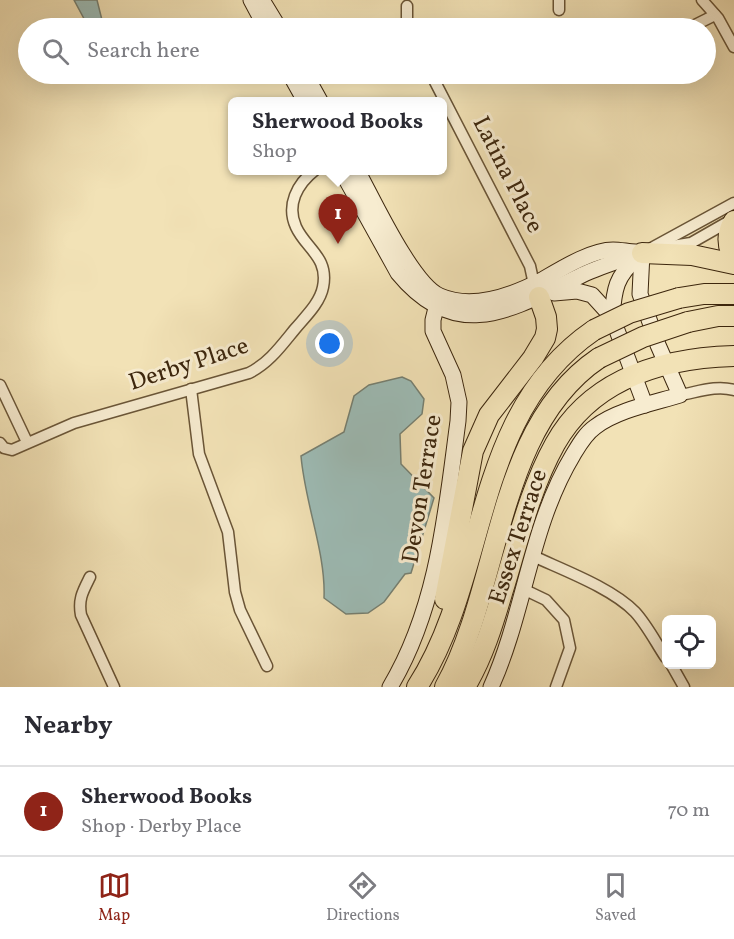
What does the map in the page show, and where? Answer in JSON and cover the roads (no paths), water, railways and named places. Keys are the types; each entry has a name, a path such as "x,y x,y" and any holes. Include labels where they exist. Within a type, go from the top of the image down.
{"highway":[{"path":"734,219 727,242 734,259"},
{"path":"642,253 692,255 734,264"},
{"path":"434,657 473,451 489,415 533,358 545,338 546,317 540,292"},
{"path":"417,687 434,657 448,623 484,502 518,416 555,364 594,330 629,313 679,298 704,294 734,294"},
{"path":"445,687 459,661 474,618 509,498 528,445 551,404 575,376 599,358 643,337 688,322 718,316 734,316"},
{"path":"465,687 479,661 490,632 532,499 547,460 568,424 582,408 633,375 667,363 734,356"}],"street":[{"path":"250,0 260,18"},
{"path":"262,0 273,18"},
{"path":"701,0 715,15 734,47"},
{"path":"407,6 407,18"},
{"path":"709,18 715,15"},
{"path":"305,84 316,97"},
{"name":"Latina Place","path":"447,105 530,266 540,292"},
{"name":"Derby Place","path":"27,442 74,423 249,373 274,355 319,299 323,288 323,267 315,251 296,228 292,206 298,187 311,175"},
{"path":"343,175 407,285 438,301"},
{"path":"359,175 409,263 438,301 450,312 464,315 515,308 540,292 591,271 642,253 691,243 734,219"},
{"path":"612,317 614,290 617,281 629,265 642,253 734,203"},
{"path":"642,253 640,294 654,335 680,395 712,389 734,390"},
{"path":"540,292 577,291 592,295 612,317 645,405"},
{"name":"Devon Terrace","path":"390,687 417,630 438,558 458,421 459,402 456,386 433,331 438,301"},
{"path":"0,385 27,442 9,450 0,443"},
{"path":"190,389 197,447 228,532 233,582 238,601 267,666"},
{"name":"Essex Terrace","path":"491,687 510,637 548,509 563,471 582,440 598,424 645,405 680,395"},
{"path":"533,556 625,602 640,619 662,652"},
{"path":"90,577 79,603 81,615 114,687"},
{"path":"523,589 546,600 564,620 570,648 556,687"},
{"path":"674,669 684,687"}],"water":[{"path":"74,0 97,0 102,18 84,18"},
{"path":"402,377 411,381 424,399 422,414 400,434 401,464 434,498 411,573 405,574 384,602 368,613 346,614 324,598 322,564 301,456 344,432 354,396 369,385"}],"place":[{"name":"Sherwood Books","path":"338,244"}]}
